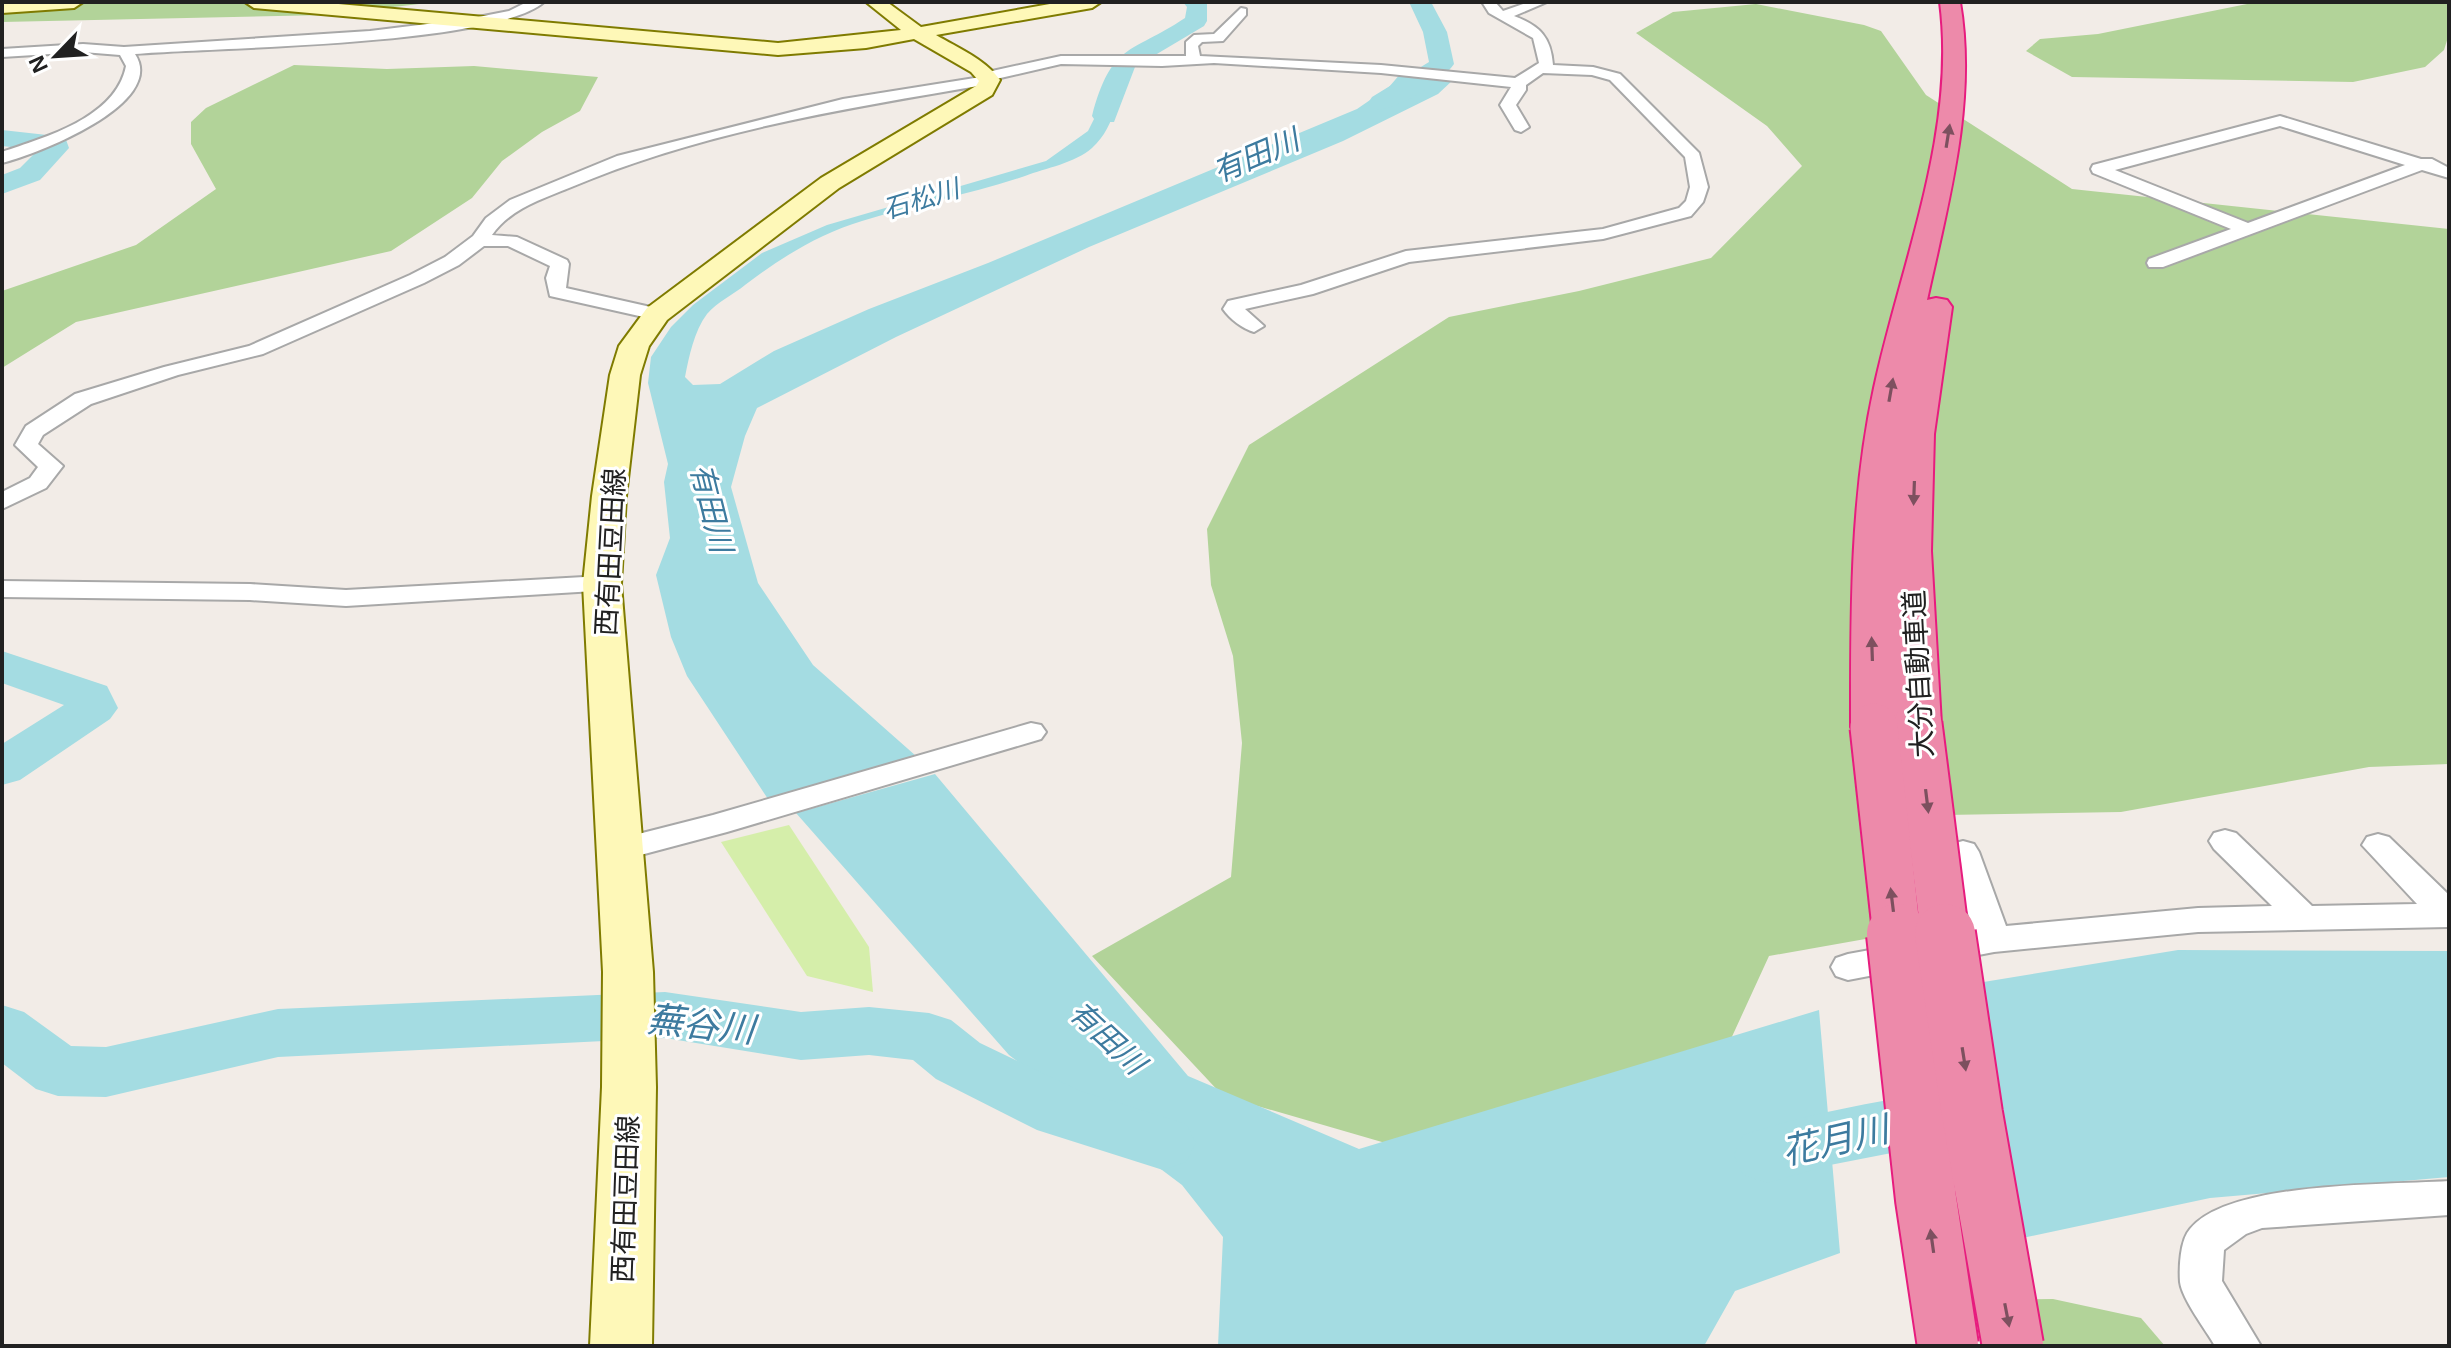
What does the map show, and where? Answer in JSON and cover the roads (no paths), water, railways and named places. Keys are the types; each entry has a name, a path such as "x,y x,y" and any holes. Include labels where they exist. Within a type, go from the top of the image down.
{"highway":[{"name":"大分自動車道","path":"1950,2 1955,50 1948,142 1890,391 1871,588 1896,725 1933,855 1986,1205 2013,1346"},
{"name":"大分自動車道","path":"1948,1346 1921,1154 1896,725 1911,551 1916,434 1937,295 1970,150 1978,82 1973,14 1967,2"}],"main road":[{"path":"2,7 74,2"},
{"path":"254,2 778,49 824,47 1092,2"},
{"path":"875,2 917,33 989,78"},
{"name":"西有田豆田線","path":"621,1346 629,1087 628,972 602,584 609,496 625,375 634,346 657,314 830,183 984,90 989,78"}],"street":[{"path":"2,53 83,48 124,51 477,23 516,14 538,2"},
{"path":"1488,2 1495,12 1535,30 1545,45 1547,60 1543,69"},
{"path":"1504,15 1541,2"},
{"path":"1194,60 1191,45 1199,38 1218,38 1241,12"},
{"path":"2,158 95,119 129,85 134,67 131,56 124,51"},
{"path":"2,502 38,483 51,466 26,445 34,431 83,399 171,371 256,350 417,279 452,261 480,240 492,222 516,204 623,159 843,104 989,78 1061,60 1194,60 1381,69 1518,83 1543,69 1593,71 1615,77 1693,156 1699,187 1694,202 1685,212 1603,234 1406,257 1306,290 1235,305 1233,309 1254,326"},
{"path":"1518,83 1519,90 1508,105 1521,127"},
{"path":"2247,229 2099,169 2280,121 2449,173"},
{"path":"2156,263 2449,155"},
{"path":"480,240 511,241 560,264 556,278 557,292 657,314"},
{"path":"2,589 250,592 346,598 602,584"},
{"path":"618,850 716,825 1031,732"},
{"path":"2225,841 2304,918"},
{"path":"1848,967 1994,940 2198,920 2449,915 2378,845"},
{"path":"1963,852 1994,940"},
{"path":"2239,1346 2201,1284 2204,1241 2232,1221 2262,1211 2449,1198"}],"water":[{"path":"1117,62 1134,63 1107,129 1092,148 1060,165 862,221 800,248 707,314 695,336 685,377 693,385 720,384 774,351 869,309 988,263 1357,109 1389,87 1401,73 1453,80 1438,94 1343,141 1089,247 896,337 757,408 745,436 731,487 758,583 813,665 916,756 768,799 687,676 671,637 656,575 670,538 664,482 668,464 648,383 651,357 671,327 693,305 762,253 827,225 1046,161 1088,131 1099,109 1099,96"},
{"path":"935,774 1188,1076 1359,1149 1819,1010 1840,1253 1735,1291 1704,1346 1218,1346 1223,1237 1182,1185 1009,1055 796,813"},
{"path":"2178,950 2449,951 2449,1177 2210,1198 1999,1243 1959,986"}],"waterway":[{"name":"石松川","path":"1105,116 1118,73 1136,54 1196,21 1198,5 1194,2"},
{"name":"有田川","path":"1381,103 1431,74 1442,64 1435,32 1420,2"},
{"name":"蕪谷川","path":"2,138 55,143 55,148 30,174 2,185"},
{"name":"蕪谷川","path":"2,665 29,678 90,697 93,708 2,768"},
{"name":"蕪谷川","path":"2,1029 58,1071 106,1072 278,1033 665,1015 801,1036 869,1031 929,1037 958,1061 1060,1111 1163,1143"},
{"name":"花月川","path":"1767,1155 1830,1138 1953,1115"}]}
